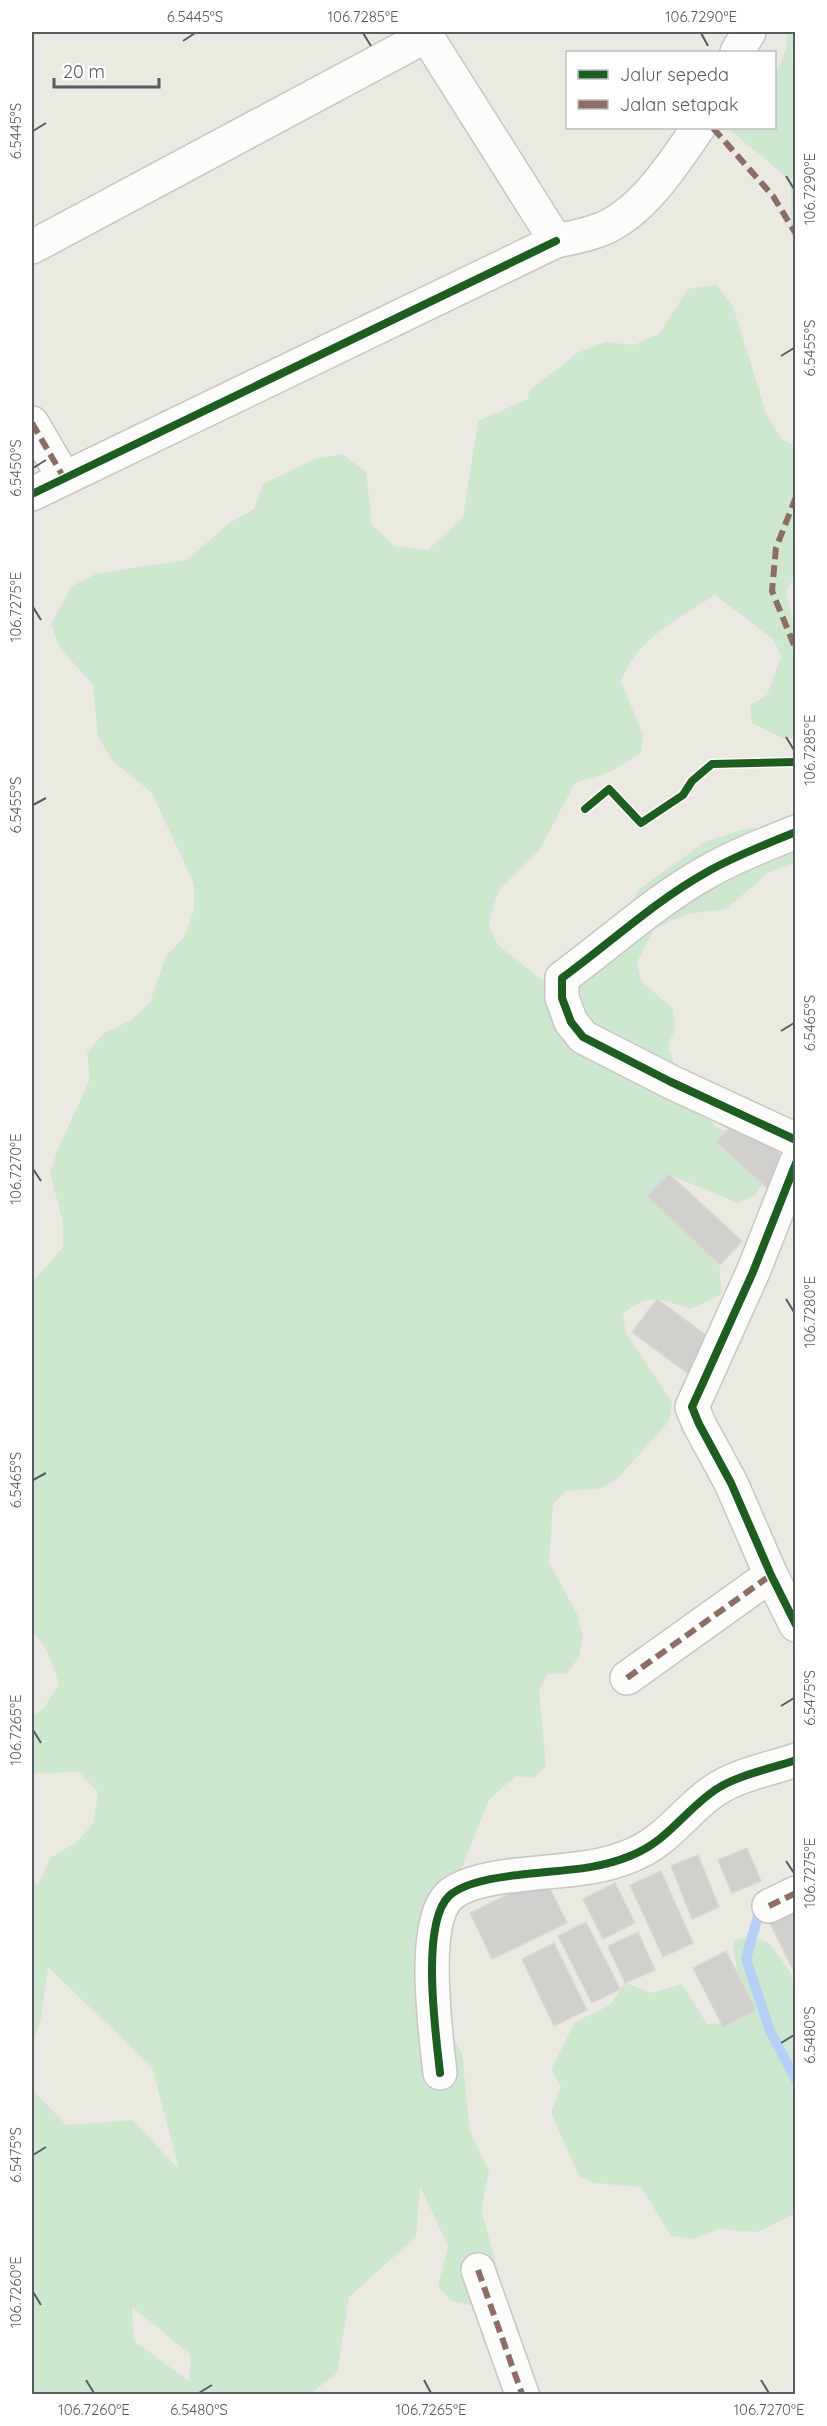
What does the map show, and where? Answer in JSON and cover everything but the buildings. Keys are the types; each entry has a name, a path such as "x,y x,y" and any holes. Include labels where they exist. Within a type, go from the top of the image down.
{"street":[{"path":"738,51 748,32"},
{"path":"32,247 425,34 556,241"},
{"path":"32,494 556,241 604,228 635,207 668,171 697,129"},
{"path":"32,423 64,478"},
{"path":"795,832 755,848 706,872 657,904 562,978 562,998 571,1022 583,1037 671,1082 795,1140"},
{"path":"795,1163 753,1272 692,1407 731,1483 795,1625"},
{"path":"627,1678 771,1575"},
{"path":"440,2073 432,2001 435,1930 440,1911 450,1895 492,1878 575,1870 629,1856 674,1829 696,1805 717,1788 795,1760"},
{"path":"478,2270 522,2394"}],"green space":[{"path":"787,32 796,32 795,243 791,233 791,181 731,131 731,129 776,129 776,74 786,50"},
{"path":"716,285 733,306 766,413 781,439 795,446 795,575 786,592 795,630 795,738 784,739 752,723 750,705 767,695 781,657 774,640 715,595 673,621 637,653 621,682 643,734 641,753 610,772 575,783 540,849 500,889 489,927 498,945 542,980 562,977 607,944 638,890 706,841 749,828 795,827 795,863 768,873 726,909 687,914 654,929 637,962 641,981 672,1008 676,1027 668,1045 674,1064 705,1088 714,1126 751,1143 766,1180 755,1195 738,1203 670,1175 647,1196 718,1253 722,1294 691,1309 663,1301 649,1300 623,1313 626,1333 672,1402 669,1421 618,1478 602,1488 566,1491 553,1504 549,1562 577,1614 583,1637 579,1657 567,1673 548,1674 539,1690 546,1766 534,1778 516,1776 489,1800 432,1943 432,2001 462,2053 470,2132 489,2171 481,2209 503,2289 491,2302 471,2305 451,2301 438,2286 448,2246 420,2186 416,2237 349,2297 337,2373 310,2394 32,2394 32,2089 66,2125 132,2120 179,2169 152,2067 48,1967 41,2019 32,2043 32,1879 38,1885 50,1858 77,1842 94,1822 98,1792 79,1772 32,1774 32,1716 43,1709 59,1684 46,1649 32,1632 32,1283 63,1247 63,1222 50,1174 58,1149 90,1079 87,1053 104,1033 130,1021 150,1002 166,956 184,937 194,910 194,884 152,793 112,760 98,737 93,685 60,648 51,624 72,586 98,573 187,560 228,524 254,509 263,484 315,459 343,454 366,472 372,525 394,546 428,550 463,518 478,421 528,399 529,391 577,353 605,342 634,345 659,334 688,289","holes":["132,2307 191,2355 189,2381 134,2341"]},
{"path":"754,1935 771,1945 795,1979 796,2213 758,2232 719,2229 693,2239 671,2236 641,2187 595,2183 579,2176 551,2113 561,2086 551,2070 575,2022 610,2005 625,1983 652,1993 682,1984 707,2024 728,2023 746,2014 733,1949 735,1940"}],"waterway":[{"path":"761,1905 746,1959 770,2031 796,2080"}],"marked path":[{"path":"714,129 773,196 796,234"},
{"path":"32,423 64,478"},
{"path":"796,497 776,548 772,591 796,650"},
{"path":"627,1678 771,1575"},
{"path":"769,1906 796,1893"},
{"path":"478,2270 522,2394"}],"cycle path":[{"path":"32,494 556,241"},
{"path":"585,809 609,789 641,823 683,795 692,781 712,764 796,762"},
{"path":"796,832 751,850 688,883 562,978 562,998 571,1022 583,1037 671,1082 796,1140"},
{"path":"796,1163 753,1272 692,1407 731,1483 771,1575 796,1625"},
{"path":"440,2073 433,2008 432,1954 440,1910 449,1896 463,1887 492,1879 603,1865 630,1856 655,1842 715,1790 743,1776 796,1760"}]}
